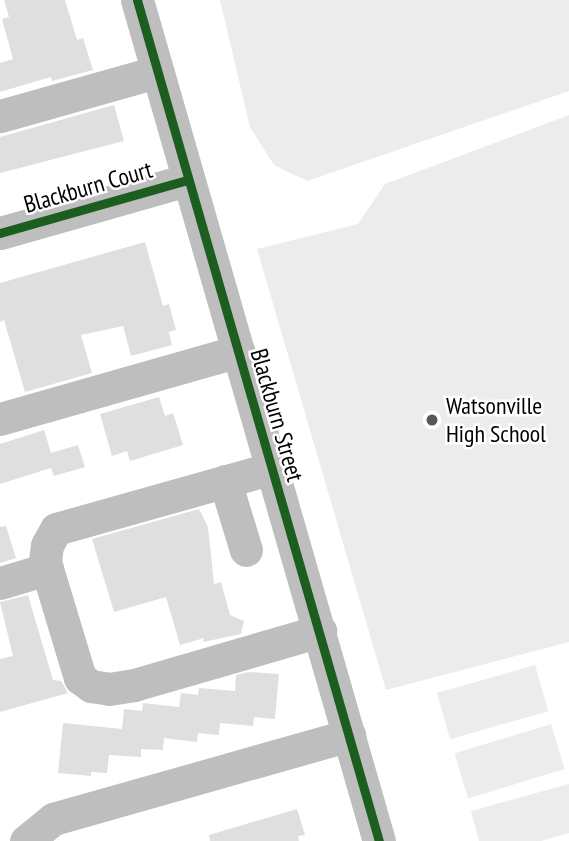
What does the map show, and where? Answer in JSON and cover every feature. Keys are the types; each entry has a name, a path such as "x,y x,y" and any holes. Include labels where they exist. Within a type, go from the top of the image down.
{"street":[{"name":"Blackburn Street","path":"137,0 379,841"},
{"path":"0,116 157,72"},
{"name":"Blackburn Court","path":"0,233 187,180"},
{"path":"0,419 239,351"},
{"path":"273,468 56,529 47,545 47,569 80,678 91,686 109,689 134,685 320,631"},
{"path":"225,481 246,550"},
{"path":"0,583 47,569"},
{"path":"26,841 53,819 349,735"}],"shaded area":[{"path":"220,0 569,0 569,91 307,181 274,165 250,127"},
{"path":"569,115 569,642 386,690 257,249 358,224 385,184"},
{"path":"535,665 548,711 450,739 437,693"},
{"path":"551,724 565,769 468,798 454,754"},
{"path":"569,784 569,833 541,841 479,841 471,811"}],"building":[{"path":"4,0 65,0 77,40 83,38 93,70 52,81 51,77 0,92 0,63 13,59 2,19 9,17"},
{"path":"114,105 124,141 0,173 0,137"},
{"path":"145,242 163,306 169,304 176,330 169,332 172,345 131,356 123,326 81,335 92,373 25,392 4,320 0,322 0,283"},
{"path":"159,397 165,416 173,413 183,445 130,461 127,451 112,456 100,414"},
{"path":"44,430 51,453 78,445 85,467 54,476 51,468 0,484 0,444"},
{"path":"199,509 208,527 214,584 221,582 230,615 244,621 241,634 203,642 204,638 180,645 166,597 114,612 92,539"},
{"path":"6,526 16,558 0,563 0,527"},
{"path":"28,595 53,680 61,681 68,693 0,712 0,659 13,656 0,602"},
{"path":"249,672 279,674 275,719 254,717 253,726 220,723 219,735 198,733 197,742 164,738 163,750 141,749 141,757 109,755 107,773 91,772 91,776 58,773 63,723 122,729 124,709 142,711 143,703 179,707 181,693 198,695 199,688 235,691 236,675"},
{"path":"297,809 305,835 298,836 299,841 210,841 209,835"}],"cycle path":[{"path":"137,0 379,841"},
{"path":"0,233 187,180"}],"place":[{"name":"Watsonville High School","path":"432,420"}]}
